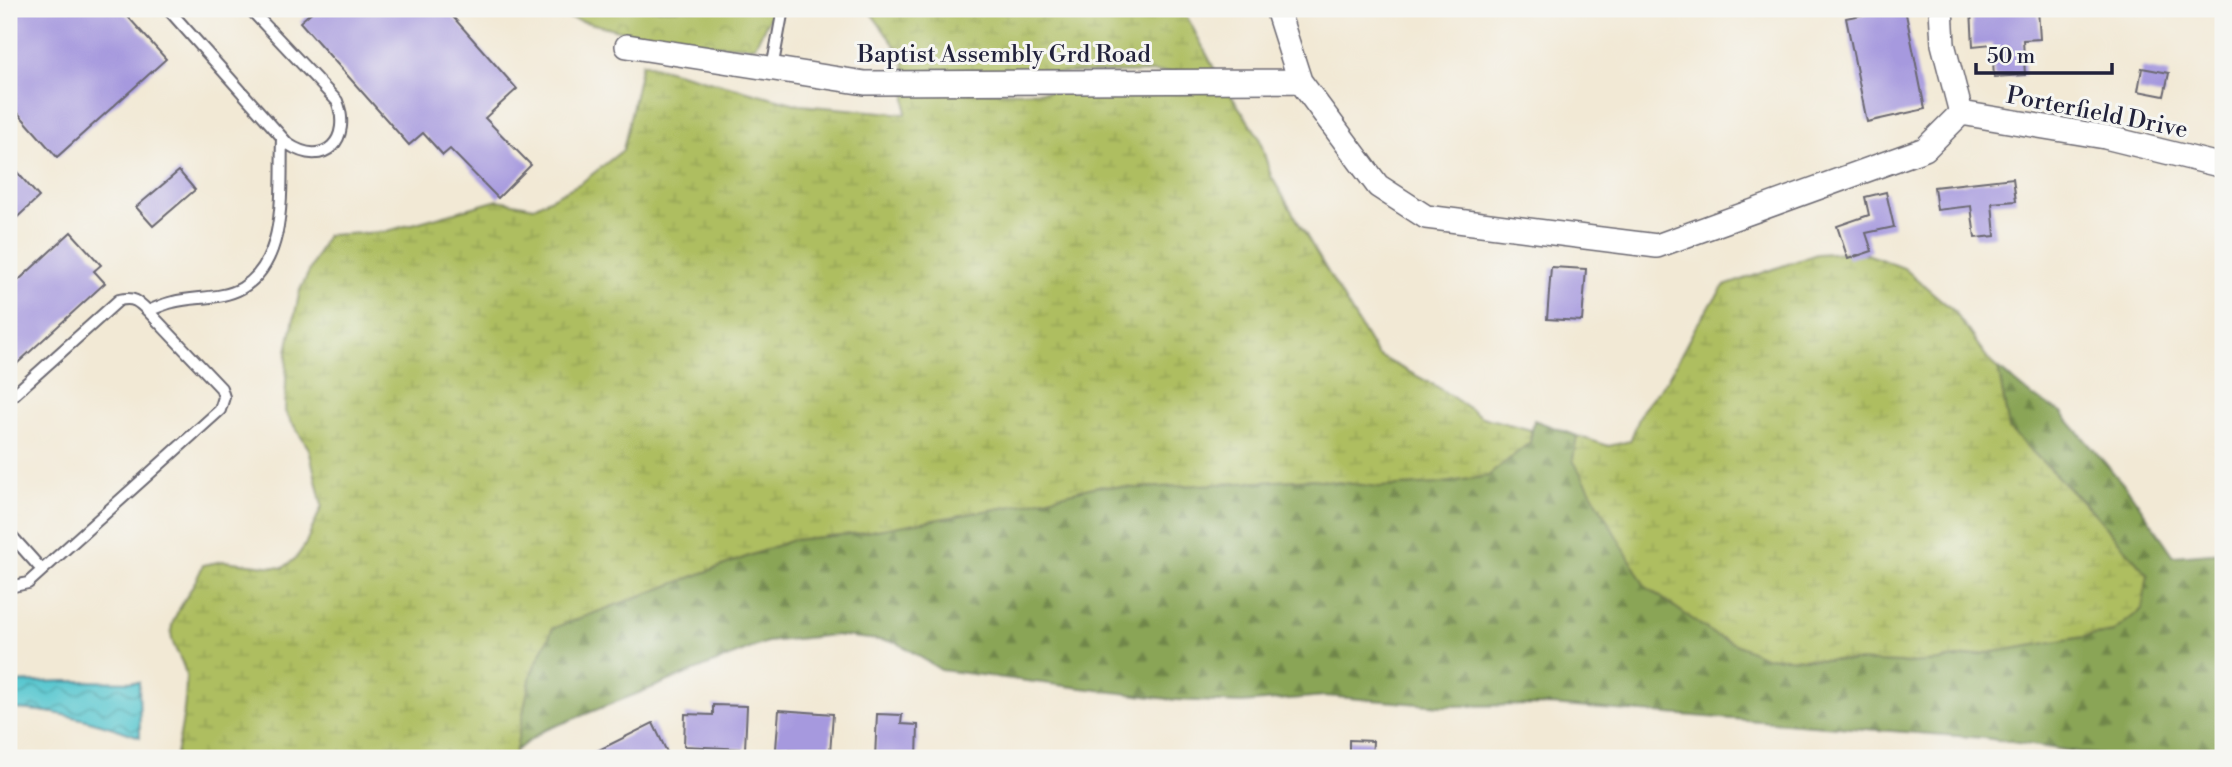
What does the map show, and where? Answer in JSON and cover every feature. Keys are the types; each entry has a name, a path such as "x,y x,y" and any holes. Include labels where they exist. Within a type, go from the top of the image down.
{"street":[{"path":"1277,9 1300,81 1378,186 1426,217 1657,246 1925,149 1961,113 1942,44 1941,9"},
{"name":"Baptist Assembly Grd Road","path":"627,46 865,83 1300,81"},
{"name":"Porterfield Drive","path":"1961,113 2105,137 2223,166"}],"lane":[{"path":"168,9 282,138 298,151 321,153 333,147 339,138 342,114 337,101 250,9"},
{"path":"772,69 783,9"},
{"path":"148,311 173,301 219,295 241,288 262,268 275,240 282,138"},
{"path":"9,399 119,300 136,299 221,388 224,405 28,583 9,587"},
{"path":"9,533 42,570"}],"green space":[{"path":"553,9 774,9 755,46 676,44 569,18"},
{"path":"868,9 1183,9 1216,72 905,74 904,58"},
{"path":"642,63 800,105 906,114 906,92 1228,91 1259,137 1271,176 1377,355 1436,386 1482,417 1531,430 1530,442 1488,476 1436,484 1379,487 1313,479 1138,488 1097,486 1024,504 859,533 792,540 553,628 531,674 514,758 175,758 183,719 186,678 171,630 203,565 224,561 283,568 296,558 305,545 322,506 309,449 285,412 287,351 300,290 327,235 384,232 498,200 534,207 581,183 623,150"},
{"path":"1859,251 1904,268 1954,311 1988,359 1998,368 2009,429 2095,514 2148,575 2142,609 2113,632 1938,661 1903,663 1765,657 1715,635 1645,586 1573,460 1577,436 1609,446 1630,441 1642,411 1669,377 1696,326 1724,286 1817,254"},
{"path":"1998,368 2032,396 2062,413 2131,493 2174,556 2223,552 2223,758 2118,758 1984,738 1550,705 1442,706 1325,696 1242,703 1176,700 941,670 896,642 834,635 767,642 543,731 515,751 531,674 553,628 792,540 859,533 1024,504 1097,486 1138,488 1313,479 1379,487 1436,484 1487,476 1530,442 1534,420 1577,436 1573,460 1765,657 1903,663 1938,661 2113,632 2148,575 2095,514 2009,429"}],"water":[{"path":"139,682 140,737 76,717 9,709 9,683"}],"building":[{"path":"9,9 121,9 166,59 57,157 9,103"},
{"path":"315,9 446,9 517,89 485,118 531,165 498,198 450,149 443,155 423,133 409,145 300,22"},
{"path":"1890,9 1905,9 1925,109 1867,122 1846,18"},
{"path":"2038,9 2040,39 2023,40 2025,75 1994,77 1992,44 1973,46 1971,10"},
{"path":"2142,68 2169,73 2164,96 2138,91"},
{"path":"9,163 39,197 9,225"},
{"path":"179,171 195,190 153,226 136,207"},
{"path":"2013,178 2016,201 1992,203 1995,236 1975,238 1971,206 1937,210 1934,187"},
{"path":"1886,192 1894,227 1866,233 1872,251 1848,259 1837,226 1869,215 1865,197"},
{"path":"71,232 101,265 94,271 105,283 9,371 9,289"},
{"path":"1551,267 1586,269 1582,321 1547,319"},
{"path":"713,705 747,706 745,749 684,746 685,714 713,715"},
{"path":"779,710 833,714 830,753 776,749"},
{"path":"877,714 902,715 901,724 918,725 917,758 875,758"},
{"path":"653,723 667,752 656,758 583,758"},
{"path":"1349,740 1373,741 1372,758 1349,758"}]}
